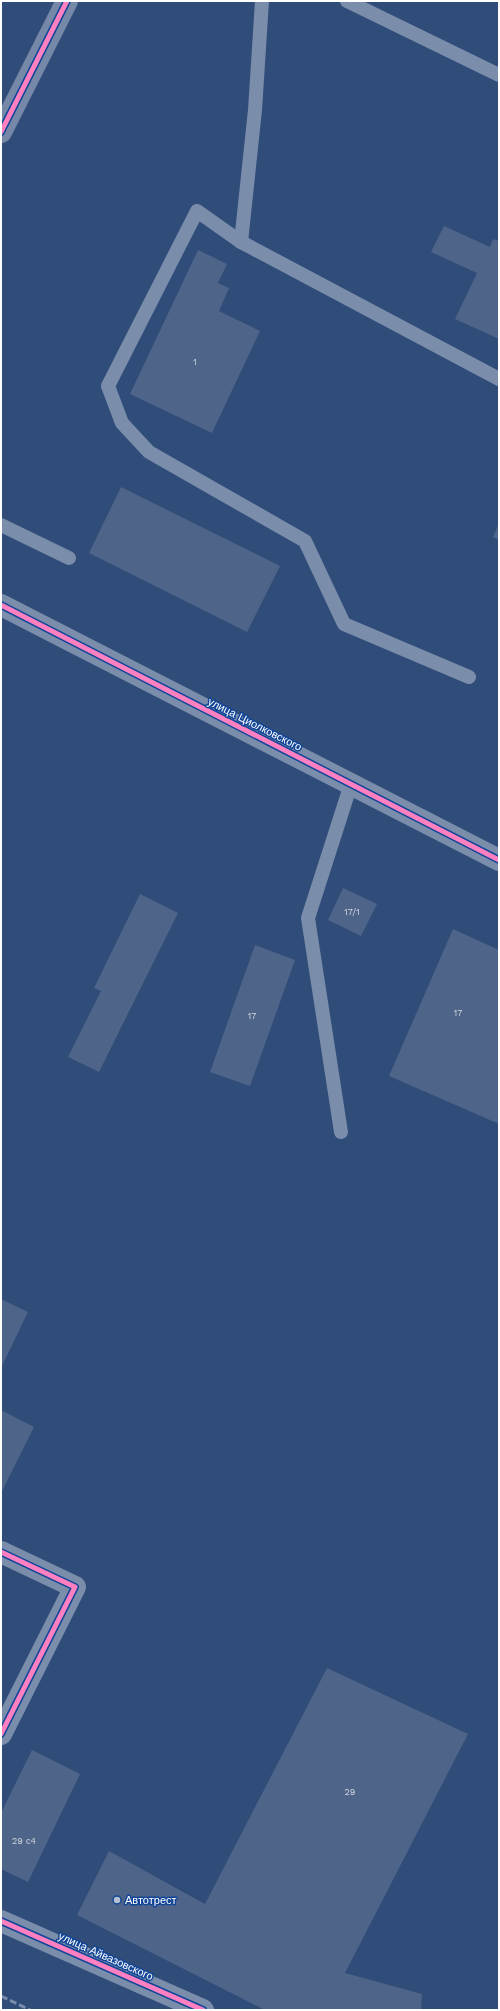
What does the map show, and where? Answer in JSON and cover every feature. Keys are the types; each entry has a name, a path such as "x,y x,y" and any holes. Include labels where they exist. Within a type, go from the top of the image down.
{"street":[{"path":"1,132 67,1"},
{"name":"улица Циолковского","path":"1,605 499,860"},
{"path":"1,1552 75,1587 1,1734"},
{"name":"улица Айвазовского","path":"1,1921 203,2010"}],"lane":[{"path":"240,242 254,110 262,1"},
{"path":"347,1 499,75"},
{"path":"468,677 344,624 305,540 149,452 122,423 108,386 196,211 240,242 499,379"},
{"path":"1,525 69,558"},
{"path":"341,1132 308,918 351,784"}],"building":[{"path":"444,226 490,247 493,239 499,241 499,339 455,319 477,273 431,252"},
{"path":"198,250 227,264 218,283 229,288 219,311 260,331 212,433 130,394"},
{"path":"121,487 280,566 247,632 89,553"},
{"path":"499,523 499,540 493,537"},
{"path":"343,888 377,904 361,936 328,920"},
{"path":"140,894 178,913 99,1072 68,1057 101,991 94,988"},
{"path":"453,929 499,950 499,1124 389,1076"},
{"path":"255,945 295,960 250,1086 210,1072"},
{"path":"1,1299 28,1312 1,1368"},
{"path":"1,1410 34,1427 1,1493"},
{"path":"327,1668 468,1734 345,1973 422,1994 421,2010 265,2010 77,1915 109,1851 205,1904"},
{"path":"32,1750 80,1774 28,1882 1,1869 1,1813"}],"railway":[{"path":"1,1996 30,2010"}],"cycle path":[{"path":"1,132 67,1"},
{"path":"1,605 499,860"},
{"path":"1,1552 75,1587 1,1734"},
{"path":"1,1921 203,2010"}],"place":[{"name":"Автотрест","path":"117,1900"}]}
